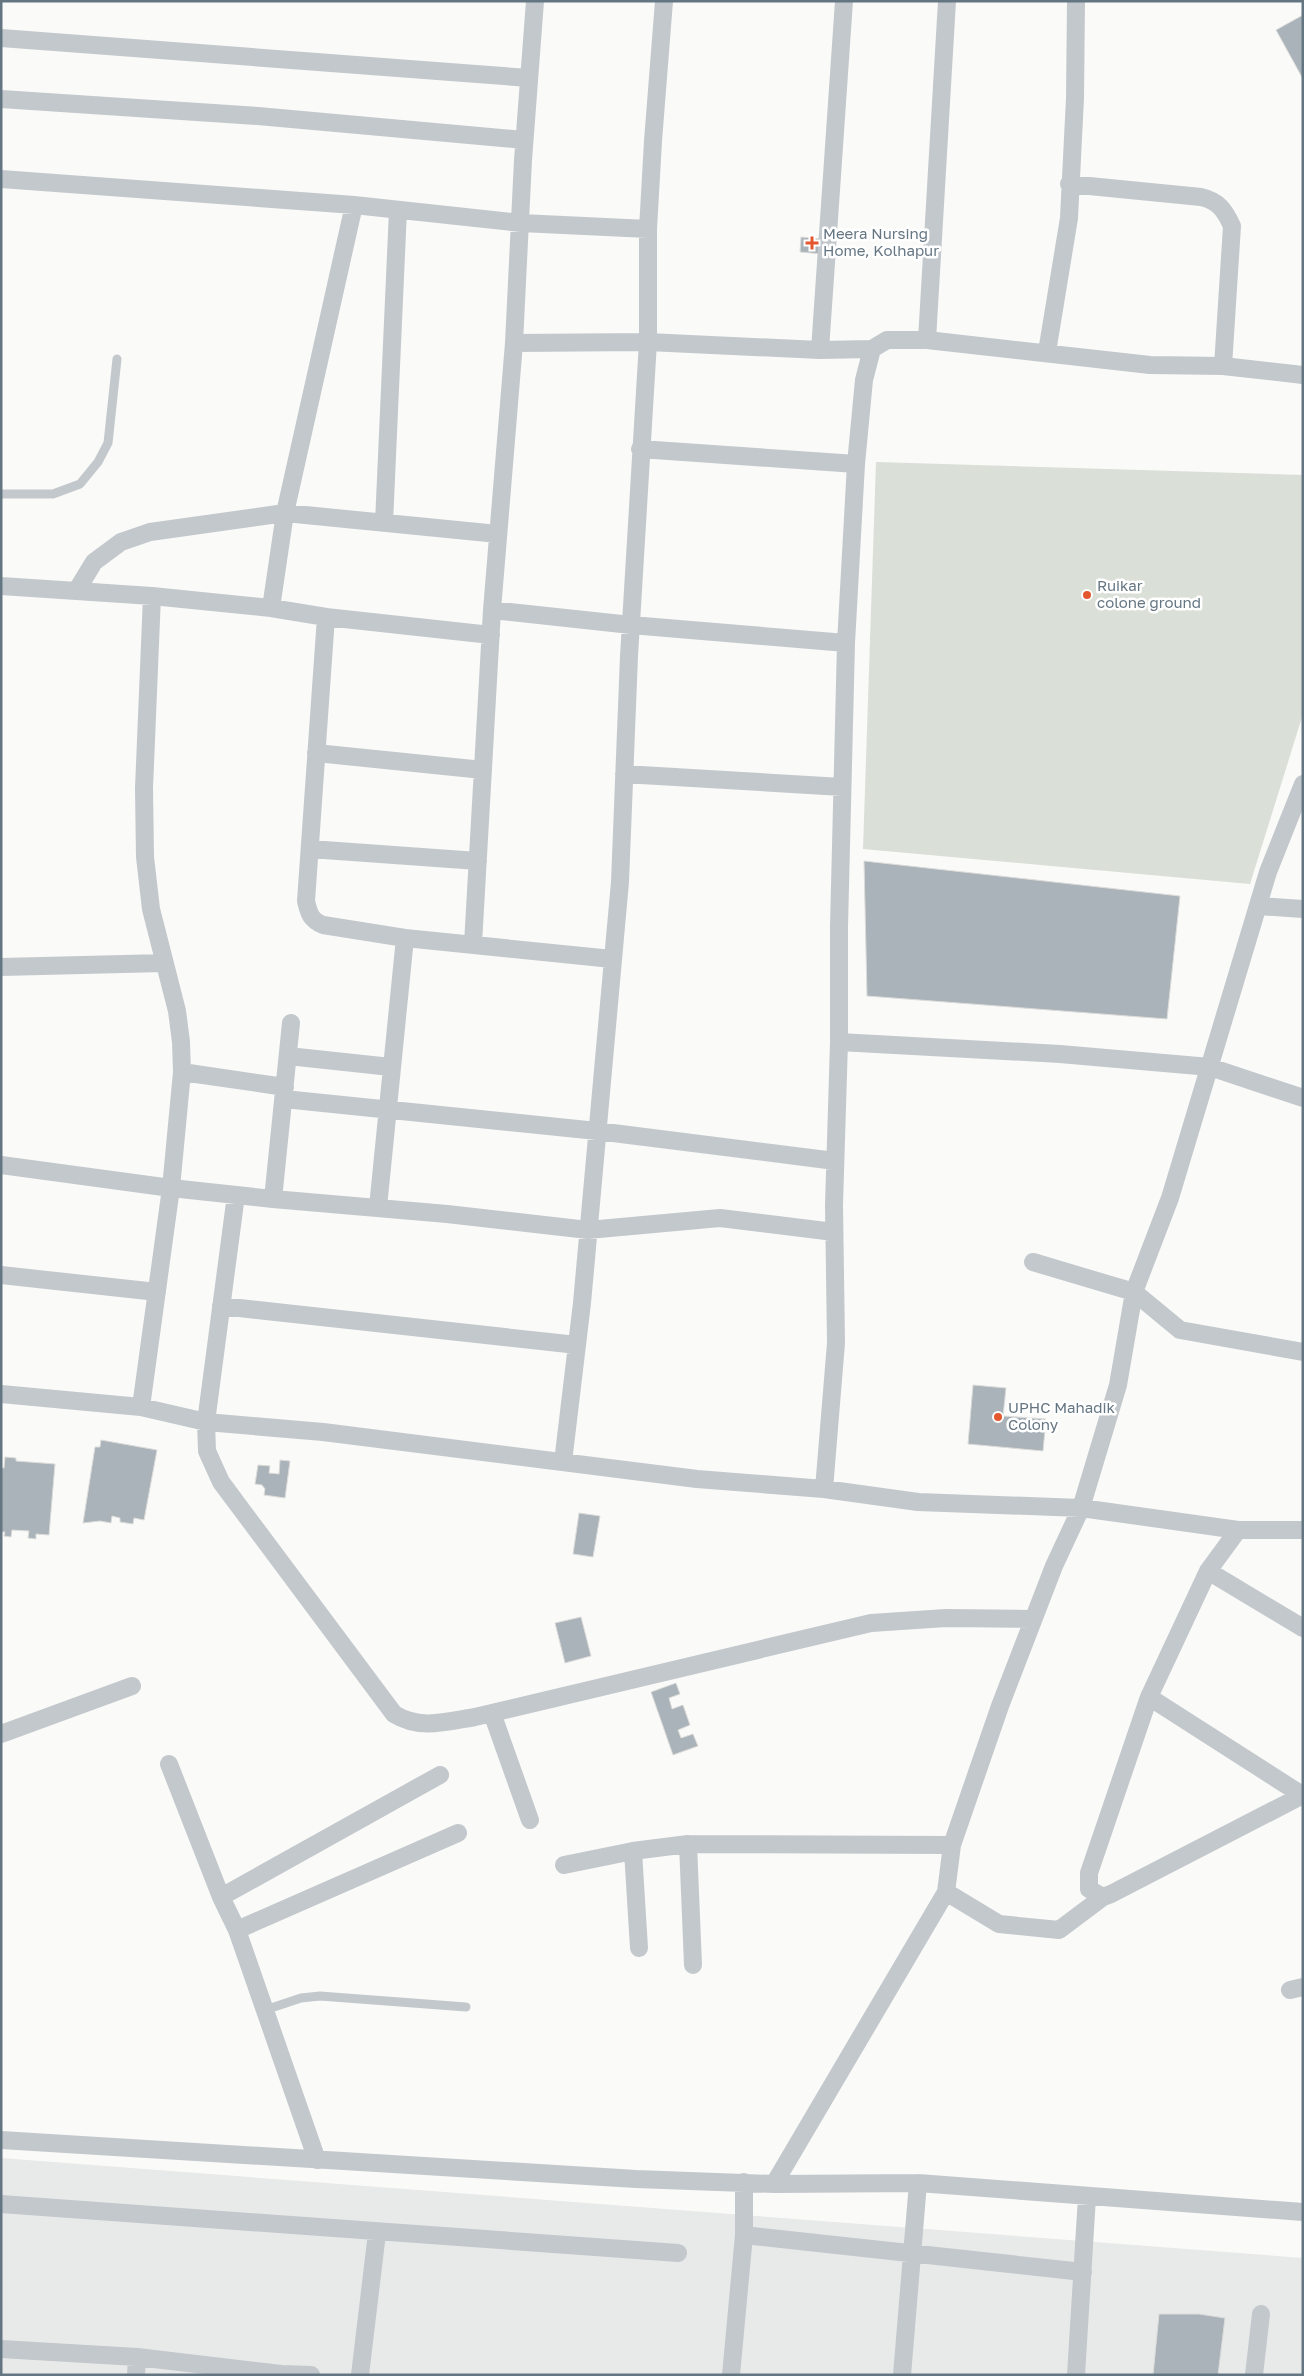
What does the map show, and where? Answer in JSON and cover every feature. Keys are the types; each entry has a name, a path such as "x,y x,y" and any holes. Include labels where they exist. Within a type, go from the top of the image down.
{"street":[{"path":"473,944 492,610 514,343 524,140 535,1"},
{"path":"563,1462 577,1345 620,882 640,449 648,342 648,229 660,34 664,1"},
{"path":"820,350 844,1"},
{"path":"928,340 947,1"},
{"path":"1047,352 1069,218 1075,98 1076,1"},
{"path":"1,38 529,78"},
{"path":"1,99 258,116 524,140"},
{"path":"1,179 354,206 521,223 648,229"},
{"path":"1070,184 1201,197 1212,199 1225,210 1232,226 1223,366"},
{"path":"271,608 285,513 354,206"},
{"path":"384,523 398,210"},
{"path":"514,343 648,342 820,350 872,349 887,340 928,340 1150,365 1223,366 1303,375"},
{"path":"824,1489 836,1343 835,1160 846,643 856,464 864,380 872,349"},
{"path":"640,449 856,464"},
{"path":"77,590 94,562 122,542 150,532 285,513 498,534"},
{"path":"1,586 152,596 271,608 326,617 491,635"},
{"path":"141,1407 171,1188 182,1072 177,1011 151,909 144,857 144,788 152,596"},
{"path":"492,610 631,625 846,643"},
{"path":"326,617 306,901 309,915 323,925 405,938 612,959"},
{"path":"316,753 483,770"},
{"path":"624,774 842,787"},
{"path":"774,2184 946,1892 952,1845 1032,1619 1081,1508 1118,1385 1134,1292 1170,1198 1268,872 1301,791"},
{"path":"310,849 478,861"},
{"path":"1258,906 1303,909"},
{"path":"378,1208 405,938"},
{"path":"1,967 164,963"},
{"path":"273,1200 291,1023"},
{"path":"839,1042 1060,1054 1210,1067 1303,1098"},
{"path":"288,1056 391,1067"},
{"path":"182,1072 285,1093 387,1110 835,1160"},
{"path":"1,1164 273,1200 378,1208 588,1230 720,1218 834,1232"},
{"path":"236,1195 206,1422 207,1451 221,1482 394,1714 407,1722 424,1724 492,1713 871,1623 946,1618 1032,1619"},
{"path":"1033,1262 1134,1292 1180,1330 1303,1352"},
{"path":"1,1275 157,1292"},
{"path":"221,1306 577,1345"},
{"path":"1,1394 141,1407 206,1422 323,1432 696,1479 824,1489 918,1502 1081,1508 1238,1530 1303,1530"},
{"path":"1103,1897 1089,1889 1089,1873 1150,1697 1208,1571 1238,1530"},
{"path":"1208,1571 1303,1628"},
{"path":"1,1734 132,1686"},
{"path":"1150,1697 1303,1795"},
{"path":"492,1713 530,1820"},
{"path":"169,1764 221,1897 237,1930 317,2160"},
{"path":"221,1897 440,1775"},
{"path":"946,1892 999,1924 1059,1930 1103,1897 1303,1795"},
{"path":"237,1930 458,1833"},
{"path":"564,1864 634,1851 688,1844 952,1845"},
{"path":"688,1844 693,1965"},
{"path":"634,1851 639,1948"},
{"path":"1,2140 626,2178 774,2184 918,2183 1303,2212"},
{"path":"731,2375 744,2235 744,2182"},
{"path":"902,2375 918,2183"},
{"path":"1076,2375 1087,2197"},
{"path":"1,2204 377,2233 678,2253"},
{"path":"360,2375 377,2233"},
{"path":"744,2235 913,2255 1083,2272"},
{"path":"1254,2375 1261,2314"},
{"path":"1,2349 137,2357 281,2374 311,2375"},
{"path":"136,2375 137,2357"}],"lane":[{"path":"1,494 53,494 80,484 98,462 108,443 117,360"},
{"path":"265,2010 301,1998 320,1996 466,2007"}],"shaded area":[{"name":"Ruikar colone ground","path":"876,462 1303,475 1303,714 1250,884 863,849"},
{"path":"1,2158 1303,2258 1303,2375 1,2375"}],"building":[{"path":"1303,15 1303,79 1276,30"},
{"path":"801,237 822,239 822,254 800,252"},
{"path":"864,861 1180,896 1167,1019 867,996"},
{"name":"UPHC Mahadik Colony","path":"973,1385 1006,1388 1003,1416 1046,1419 1043,1451 968,1444"},
{"path":"101,1440 157,1450 144,1520 134,1518 133,1524 120,1522 120,1518 112,1516 111,1523 100,1521 83,1523 95,1447 100,1447"},
{"path":"5,1457 16,1458 16,1461 55,1464 49,1535 36,1534 36,1539 28,1538 29,1531 12,1530 11,1537 4,1536 5,1532 1,1532 1,1468 4,1468"},
{"path":"280,1460 290,1461 285,1498 264,1495 265,1489 262,1485 255,1484 258,1465 270,1466 269,1473 279,1474"},
{"path":"579,1513 600,1516 593,1557 573,1554"},
{"path":"581,1617 591,1656 565,1663 555,1623"},
{"path":"676,1683 680,1694 669,1698 672,1709 683,1705 690,1725 678,1730 681,1738 693,1734 698,1746 673,1755 651,1692"},
{"path":"1159,2314 1199,2314 1225,2318 1218,2375 1153,2375"}],"place":[{"name":"Meera Nursing Home, Kolhapur","path":"812,243"},
{"name":"Ruikar colone ground","path":"1087,595"},
{"name":"UPHC Mahadik Colony","path":"998,1417"}]}
